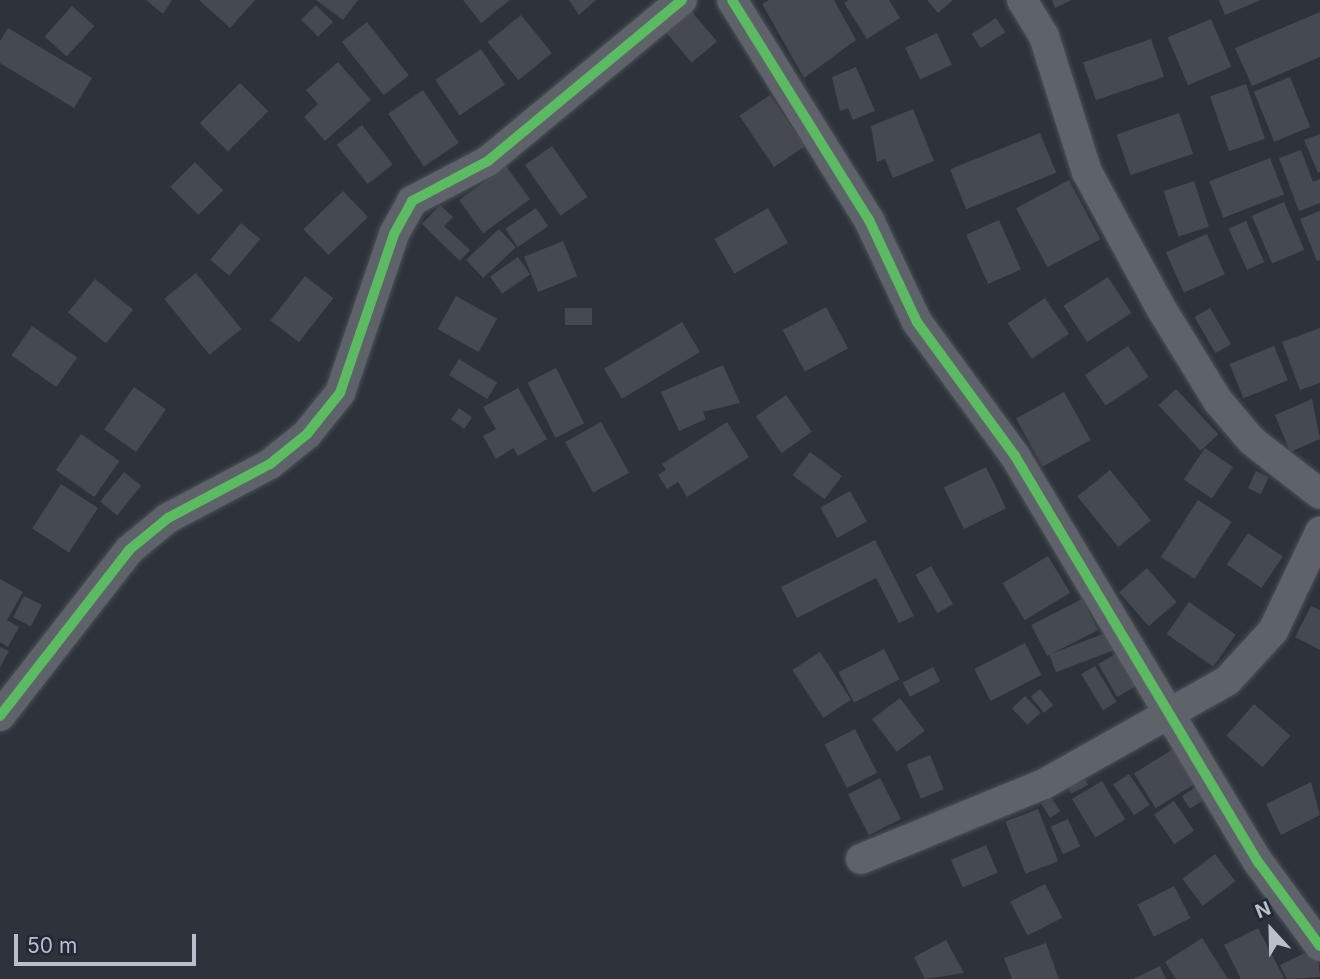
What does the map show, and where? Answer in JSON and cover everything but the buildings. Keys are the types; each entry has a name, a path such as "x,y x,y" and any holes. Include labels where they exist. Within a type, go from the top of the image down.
{"street":[{"path":"0,716 129,550 168,518 270,464 307,434 340,393 394,234 412,201 488,161 682,0"},
{"path":"732,0 869,220 917,322 1015,456 1259,863 1320,946"},
{"path":"1022,0 1044,36 1087,172 1161,310 1218,401 1252,441 1320,494"},
{"path":"861,859 1044,784 1172,717 1227,681 1273,631 1320,532"}],"cycle path":[{"path":"0,716 129,550 168,518 270,464 307,434 340,393 394,234 412,201 488,161 682,0"},
{"path":"732,0 869,220 917,322 1015,456 1259,863 1320,946"}]}
